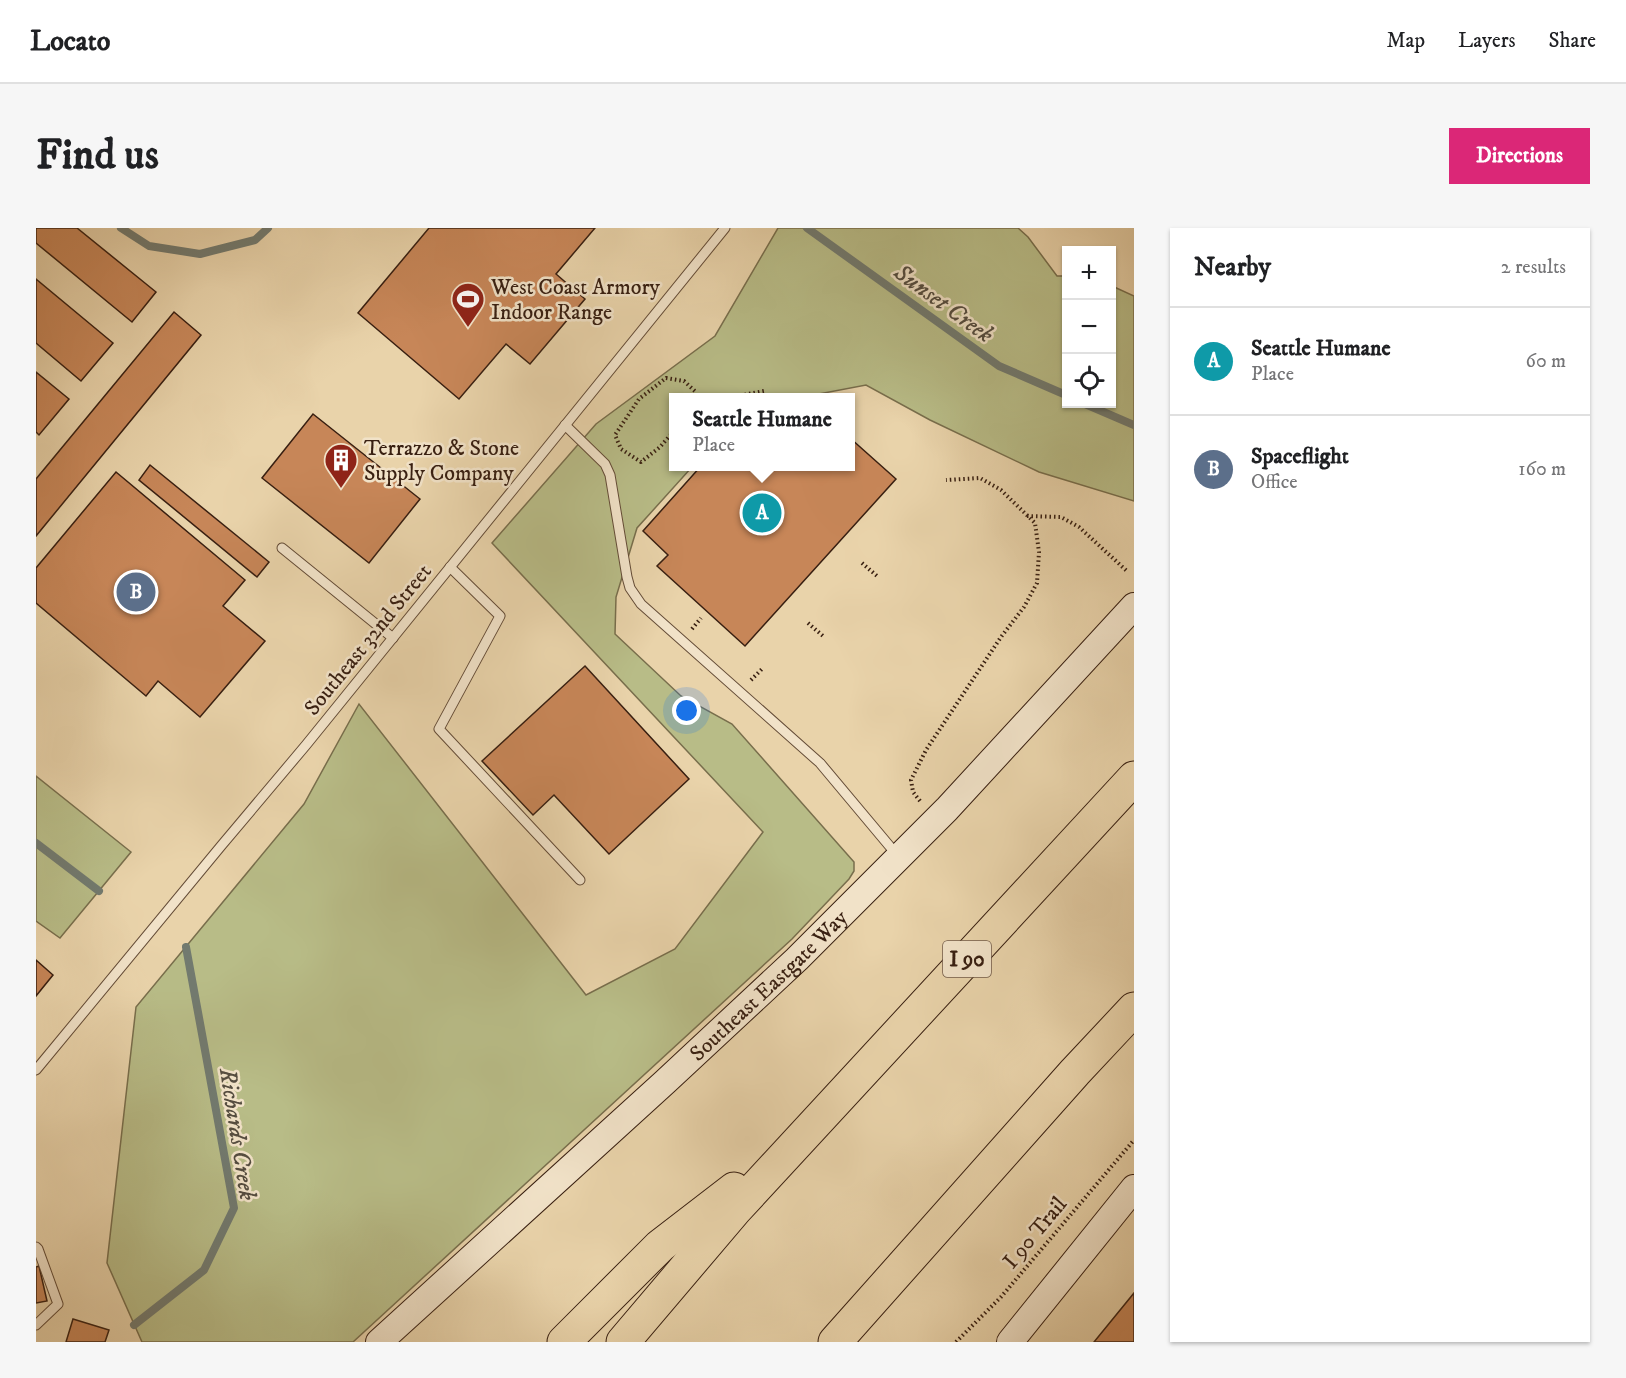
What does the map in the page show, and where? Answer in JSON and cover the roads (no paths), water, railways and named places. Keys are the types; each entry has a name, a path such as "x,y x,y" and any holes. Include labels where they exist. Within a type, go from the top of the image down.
{"highway":[{"name":"I 90","path":"622,1342 735,1210 1134,778"},
{"path":"835,1342 1075,1072 1134,1009"},
{"path":"564,1342 660,1246 800,1139"}],"main road":[{"name":"Southeast Eastgate Way","path":"379,1342 797,959 947,809 1134,606"},
{"path":"1010,1342 1134,1188"}],"lane":[{"name":"Southeast 32nd Street","path":"36,1070 306,745 725,228"},
{"path":"565,425 605,464 610,475 627,577 630,588 641,604 820,763 899,857"},
{"path":"282,548 393,638"},
{"path":"450,567 500,616 438,729 580,880"},
{"path":"36,1247 58,1304 36,1325"}],"waterway":[{"name":"Sunset Creek","path":"121,228 149,246 200,254 255,240 268,228"},
{"name":"Sunset Creek","path":"807,228 999,366 1062,393"},
{"name":"Sunset Creek","path":"1094,408 1134,425"},
{"name":"Richards Creek","path":"36,843 99,891"},
{"name":"Richards Creek","path":"134,1325 204,1270 234,1208 186,947"}],"place":[{"name":"West Coast Armory Indoor Range","path":"468,328"},
{"name":"Terrazzo & Stone Supply Company","path":"341,489"},
{"name":"Seattle Humane","path":"762,513"},
{"name":"Spaceflight","path":"136,592"}]}
